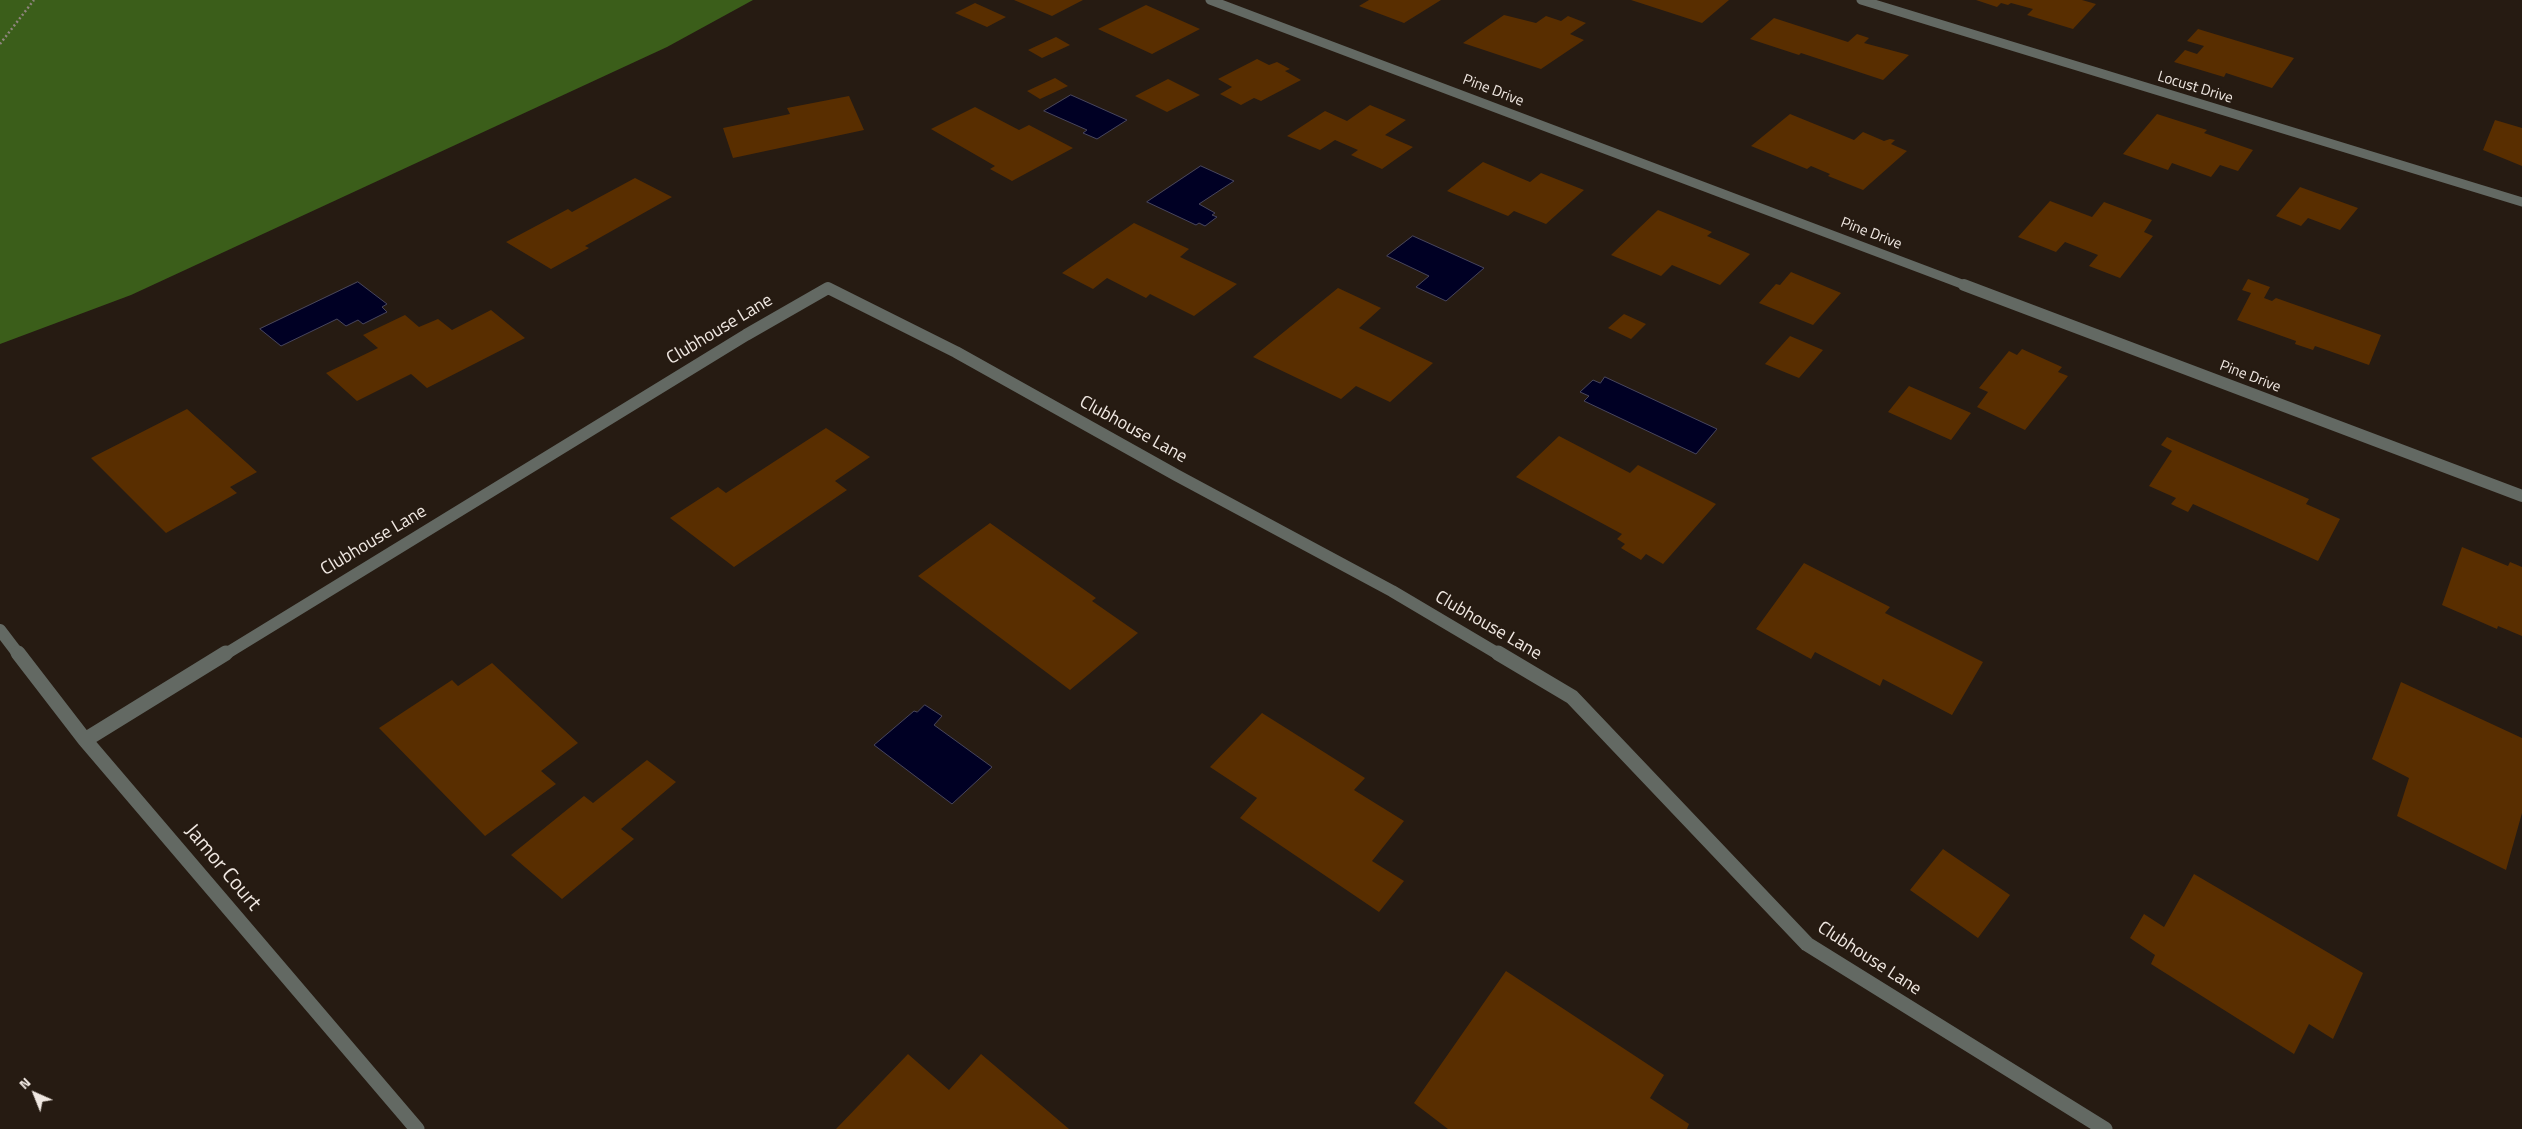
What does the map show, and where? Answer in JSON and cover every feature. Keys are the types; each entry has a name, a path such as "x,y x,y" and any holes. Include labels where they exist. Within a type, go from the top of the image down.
{"street":[{"name":"Pine Drive","path":"1210,0 2522,496"},
{"name":"Locust Drive","path":"1861,0 2522,202"},
{"name":"Clubhouse Lane","path":"85,740 746,335 828,288 956,352 1176,475 1384,587 1572,697 1806,944 2105,1129"},
{"name":"Jamor Court","path":"0,630 85,740 417,1129"}],"path":[{"path":"0,44 34,0"}],"green space":[{"path":"0,0 753,0 667,47 131,295 0,344"}],"water":[{"path":"1071,95 1127,120 1097,139 1083,133 1087,130 1044,111"},
{"path":"1201,166 1234,181 1199,204 1215,213 1212,215 1217,217 1205,226 1199,223 1196,225 1147,202"},
{"path":"1413,236 1484,268 1446,301 1416,287 1429,276 1387,256"},
{"path":"358,282 387,304 382,307 387,312 363,324 358,320 346,326 337,319 281,346 260,329"},
{"path":"1605,377 1717,429 1696,454 1584,401 1589,396 1580,392 1593,380 1600,383"},
{"path":"925,705 942,716 934,725 992,767 952,804 874,745 914,711 917,712"}],"building":[{"path":"1014,0 1083,0 1052,16"},
{"path":"1369,0 1441,0 1404,23 1359,6"},
{"path":"1631,0 1729,0 1702,23"},
{"path":"1976,0 2082,0 2096,4 2073,29 2027,15 2033,9 2011,3 2008,5 2001,3 1997,7"},
{"path":"975,3 1006,17 987,27 955,13"},
{"path":"1146,5 1200,29 1152,54 1098,29"},
{"path":"1504,15 1536,23 1546,16 1561,21 1568,16 1586,23 1570,34 1584,40 1541,69 1463,43"},
{"path":"1774,18 1848,42 1857,34 1869,38 1864,43 1909,55 1883,80 1801,53 1799,55 1750,39"},
{"path":"2198,29 2294,58 2272,88 2226,73 2224,77 2174,62 2185,50 2197,54 2204,46 2187,41"},
{"path":"1056,37 1070,45 1042,58 1028,50"},
{"path":"1257,59 1269,65 1277,62 1290,69 1285,71 1301,80 1261,101 1254,98 1241,105 1220,94 1232,87 1218,79"},
{"path":"1055,78 1068,86 1040,99 1027,91"},
{"path":"1168,79 1200,95 1167,112 1135,96"},
{"path":"849,96 864,130 733,158 723,128 790,114 787,108"},
{"path":"1370,105 1406,120 1385,135 1413,147 1382,169 1351,155 1358,150 1335,140 1320,150 1287,136 1325,111 1347,121"},
{"path":"975,107 1019,130 1029,125 1073,148 1012,181 990,169 995,166 931,129"},
{"path":"1790,114 1854,140 1863,132 1884,141 1895,140 1891,144 1907,151 1863,190 1828,176 1830,174 1811,166 1807,169 1751,146"},
{"path":"2157,114 2207,130 2204,133 2253,150 2238,171 2220,165 2211,177 2172,163 2168,170 2123,154"},
{"path":"2495,120 2522,128 2522,166 2483,150"},
{"path":"1483,162 1530,182 1541,173 1584,190 1546,224 1514,211 1508,216 1447,191"},
{"path":"635,178 672,197 585,246 589,248 551,269 506,242 568,209 572,212"},
{"path":"2300,187 2358,208 2340,230 2308,218 2301,226 2276,216"},
{"path":"2050,201 2092,217 2104,202 2152,220 2144,232 2153,236 2120,278 2089,266 2098,255 2065,242 2056,252 2018,237"},
{"path":"1658,210 1712,232 1707,236 1750,254 1720,285 1672,265 1661,276 1611,255"},
{"path":"1134,223 1189,249 1180,257 1237,284 1194,316 1150,294 1146,298 1107,278 1093,289 1062,273"},
{"path":"1791,272 1841,293 1813,325 1759,303 1776,284 1780,285"},
{"path":"2248,279 2270,287 2264,298 2272,301 2276,298 2381,335 2369,365 2315,346 2313,350 2295,344 2296,341 2237,320 2251,293 2242,290"},
{"path":"1338,288 1381,308 1359,328 1433,363 1390,402 1356,386 1341,399 1253,357"},
{"path":"491,310 525,338 427,388 411,374 357,401 326,373 378,348 363,335 405,315 419,327 438,319 452,330"},
{"path":"1624,314 1646,324 1631,339 1608,328"},
{"path":"1790,336 1823,350 1799,378 1765,364"},
{"path":"2022,349 2062,367 2058,372 2068,376 2025,430 1977,407 1988,392 1979,388 2009,351 2017,355"},
{"path":"1909,386 1971,413 1951,440 1888,412"},
{"path":"187,409 257,472 230,487 237,493 166,533 91,458"},
{"path":"826,428 870,457 835,481 847,490 734,567 670,518 718,487 726,493"},
{"path":"1559,436 1630,473 1638,465 1716,504 1663,564 1646,554 1641,560 1621,548 1625,544 1617,539 1622,534 1516,477"},
{"path":"2167,437 2309,499 2306,504 2340,519 2318,561 2193,504 2188,512 2171,504 2176,498 2149,486 2172,451 2161,445"},
{"path":"990,523 1096,598 1092,601 1138,633 1070,690 918,576"},
{"path":"2462,547 2508,566 2510,562 2522,567 2522,636 2498,626 2497,629 2442,605"},
{"path":"1804,563 1890,607 1885,613 1983,662 1952,715 1883,679 1880,686 1815,652 1811,659 1756,629"},
{"path":"492,663 578,743 541,771 556,784 485,836 379,728 452,680 458,686"},
{"path":"2401,682 2522,738 2522,813 2506,870 2397,816 2409,778 2372,759"},
{"path":"1262,713 1365,778 1354,790 1404,821 1372,861 1404,881 1379,912 1240,818 1257,798 1210,767"},
{"path":"647,760 676,782 621,829 634,839 562,899 511,855 584,796 593,803"},
{"path":"1943,849 2010,895 1978,938 1910,890"},
{"path":"2194,874 2363,973 2333,1039 2309,1024 2294,1054 2151,964 2155,955 2130,938 2144,914 2164,927"},
{"path":"1506,971 1664,1075 1650,1098 1689,1124 1687,1129 1448,1129 1414,1103"},
{"path":"908,1054 949,1090 981,1054 1069,1129 836,1129"}]}
